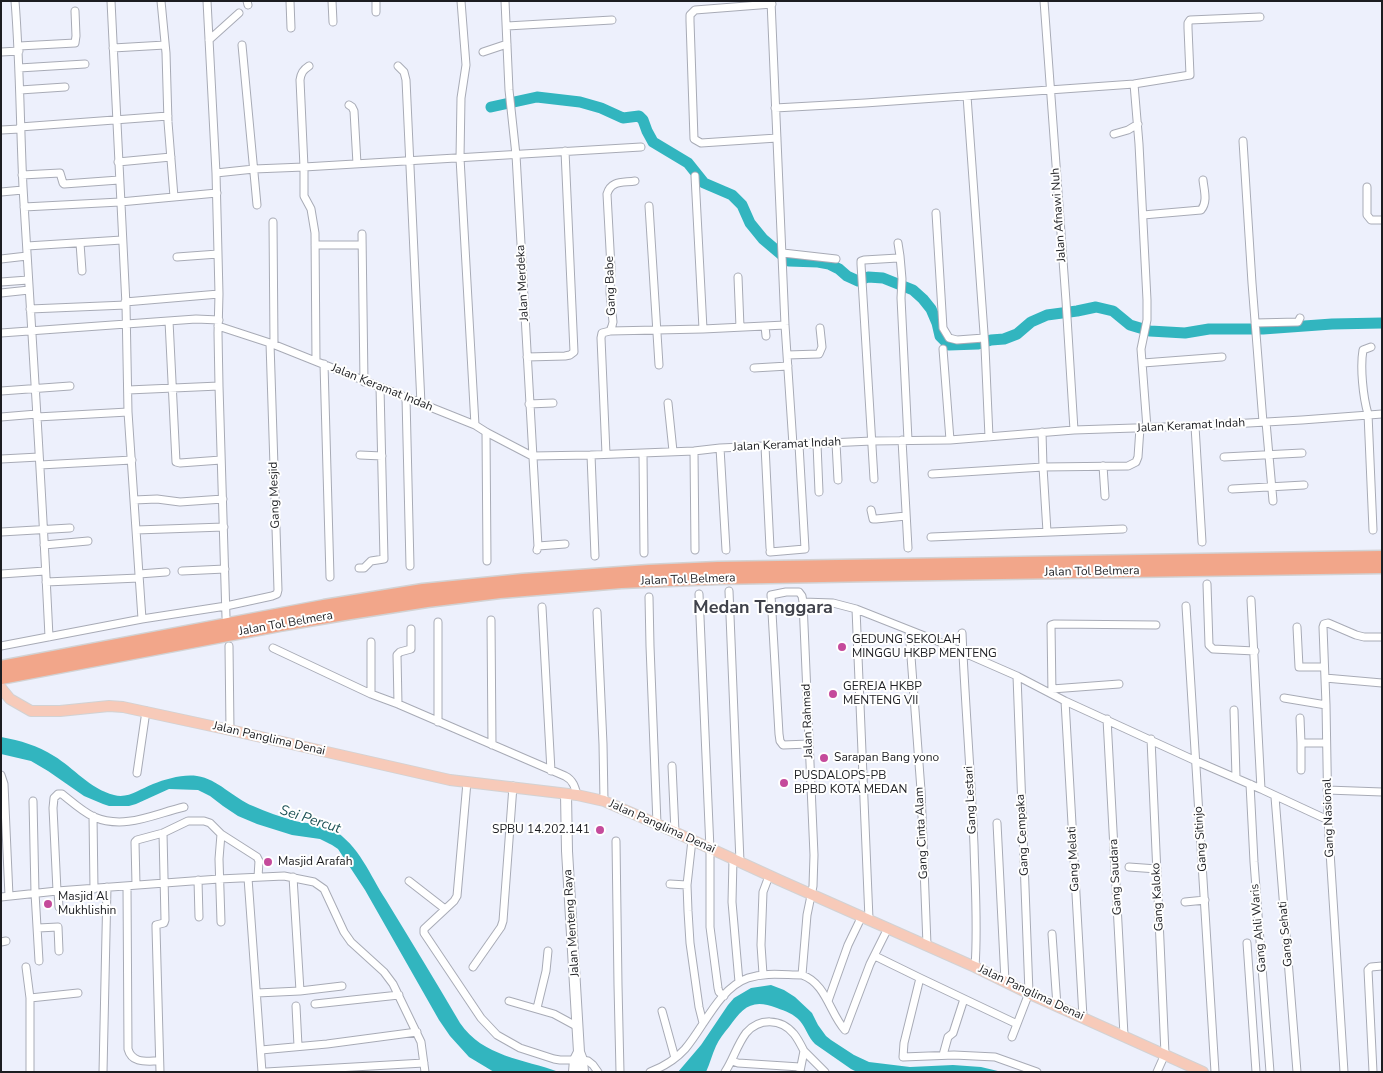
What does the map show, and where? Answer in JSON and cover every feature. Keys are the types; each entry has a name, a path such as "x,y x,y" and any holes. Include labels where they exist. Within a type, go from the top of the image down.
{"highway":[{"name":"Jalan Tol Belmera","path":"4,672 324,606 423,590 523,580 718,568 1382,557"},
{"name":"Jalan Tol Belmera","path":"4,672 426,601 500,592 621,582 718,578 1382,567"}],"main road":[{"name":"Jalan Panglima Denai","path":"1,688 6,700 39,712 109,706 123,707 450,780 577,794 604,801 927,945 1203,1072"}],"street":[{"path":"15,1 20,68 22,175 49,637"},
{"path":"111,1 126,303 128,412 142,619"},
{"path":"161,1 174,197"},
{"path":"207,1 217,194 219,386 226,617"},
{"path":"290,1 291,28"},
{"path":"332,1 333,22"},
{"path":"376,1 376,12"},
{"path":"461,1 466,71 461,98 460,158 475,425"},
{"name":"Jalan Merdeka","path":"505,1 509,90 516,155 537,548 565,544"},
{"name":"Jalan Afnawi Nuh","path":"1044,1 1074,430"},
{"path":"765,446 770,550 805,549 785,325 772,3 695,10 690,15 694,139 701,143 777,138"},
{"path":"1,52 75,42 75,11"},
{"path":"209,40 239,13"},
{"path":"775,108 1134,84 1190,75 1188,28 1190,20 1260,17"},
{"path":"507,26 612,20"},
{"path":"483,52 507,44"},
{"path":"113,48 165,45"},
{"path":"242,45 257,205"},
{"path":"20,68 85,64"},
{"path":"308,66 304,69 300,80 304,196 311,209 315,233 316,361"},
{"path":"398,66 406,76 421,404"},
{"path":"932,474 1043,467 1128,466 1136,462 1143,428 1143,364 1141,349 1146,324 1147,300 1138,124 1134,84"},
{"path":"20,90 65,88"},
{"path":"967,96 985,351 989,437"},
{"path":"349,105 354,111 357,164"},
{"path":"1,130 168,116"},
{"path":"1114,134 1128,130 1138,124"},
{"path":"1243,141 1255,324 1273,501"},
{"path":"216,173 641,147"},
{"path":"527,357 565,356 574,352 565,151"},
{"path":"118,162 171,156"},
{"path":"22,175 60,173 62,174 64,184 119,180"},
{"path":"695,176 703,329"},
{"path":"1142,215 1201,210 1205,199 1203,180"},
{"name":"Gang Babe","path":"606,454 601,338 602,333 610,330 612,326 613,313 610,294 611,268 608,191 613,184 635,181"},
{"path":"1367,187 1367,215 1370,220 1382,220"},
{"path":"1,192 23,190"},
{"path":"24,207 217,194"},
{"path":"649,206 659,365"},
{"path":"936,213 943,328 949,338 957,340 984,339"},
{"name":"Gang Mesjid","path":"1,646 142,619 226,606 277,594 272,344 273,222"},
{"path":"362,234 364,382"},
{"path":"27,246 122,240"},
{"path":"80,243 82,271"},
{"path":"898,244 902,279 908,548"},
{"path":"315,245 362,245"},
{"path":"177,257 218,254"},
{"path":"783,254 836,259"},
{"path":"1,258 27,256"},
{"path":"874,479 861,262 864,260 896,258 900,256"},
{"path":"738,276 740,327"},
{"path":"1,282 28,280"},
{"path":"1,293 29,290"},
{"path":"30,309 126,303 219,294"},
{"path":"1255,324 1298,322 1300,318"},
{"name":"Jalan Keramat Indah","path":"1,333 196,319 218,323 475,425 532,456 694,451 720,448 872,441 950,440 1074,430 1195,426 1382,414"},
{"path":"169,321 176,462 221,460"},
{"path":"610,330 703,329 785,325"},
{"path":"765,326 766,336"},
{"path":"788,355 819,354 822,347 820,328"},
{"path":"1370,347 1362,352 1365,402 1368,414 1373,530"},
{"path":"943,349 950,440"},
{"path":"1143,364 1222,357"},
{"path":"324,364 330,577"},
{"path":"754,368 788,366"},
{"path":"1,391 70,386"},
{"path":"128,390 219,386"},
{"path":"359,568 364,568 370,561 384,559 380,387"},
{"path":"406,398 410,566"},
{"path":"668,402 673,451"},
{"path":"529,404 553,403"},
{"path":"1,417 128,412"},
{"path":"1195,426 1202,542"},
{"path":"486,432 487,561"},
{"path":"1042,432 1047,532"},
{"path":"836,443 838,480"},
{"path":"817,444 819,492"},
{"path":"720,448 726,550"},
{"path":"694,451 695,550"},
{"path":"643,453 644,553"},
{"path":"1224,456 1302,453"},
{"path":"591,455 596,556"},
{"path":"360,456 382,456"},
{"path":"1,459 40,461 132,460"},
{"path":"1103,466 1105,496"},
{"path":"1232,490 1304,485"},
{"path":"134,500 157,499 180,502 223,499"},
{"path":"871,510 873,518 876,519 906,516"},
{"path":"136,530 224,527"},
{"path":"1,532 70,528"},
{"path":"931,537 1123,529"},
{"path":"44,545 88,541"},
{"path":"182,571 225,569"},
{"path":"1,574 45,572"},
{"path":"46,582 139,576 166,572"},
{"path":"1207,584 1210,647 1213,649 1255,651"},
{"path":"728,591 736,860 732,902 739,982"},
{"path":"809,744 783,745 780,741 771,595 799,592 804,602 833,603 856,609 909,630 1052,691 1065,701 1328,820"},
{"path":"700,594 710,848 710,937 718,988 719,992 724,996"},
{"path":"649,598 657,824"},
{"path":"1251,600 1262,789"},
{"name":"Jalan Rahmad","path":"802,975 807,915 813,886 814,855 804,602"},
{"name":"Gang Sitinjo","path":"1186,606 1215,1072"},
{"path":"542,607 551,771"},
{"path":"828,1001 848,945 865,918 856,609"},
{"path":"597,612 604,801"},
{"path":"492,620 492,746"},
{"path":"438,622 438,722"},
{"name":"Gang Nasional","path":"1344,1072 1328,820 1323,628 1324,624 1328,623 1356,635 1382,637"},
{"path":"1052,691 1051,625 1156,626"},
{"path":"1296,627 1299,667 1324,667"},
{"path":"398,704 397,655 400,652 411,649 411,629"},
{"name":"Gang Cinta Alam","path":"909,630 921,790 927,945"},
{"name":"Gang Lestari","path":"962,633 976,891 975,967"},
{"path":"371,642 372,694"},
{"path":"229,646 230,730"},
{"path":"272,648 372,694 569,778 577,794"},
{"name":"Gang Cempaka","path":"1017,676 1029,993"},
{"path":"1325,678 1382,683"},
{"path":"1052,691 1119,684"},
{"path":"1284,698 1326,704"},
{"name":"Gang Melati","path":"1065,701 1083,1017"},
{"path":"1234,710 1236,777"},
{"path":"137,774 146,711"},
{"path":"1300,718 1301,770"},
{"name":"Gang Saudara","path":"1107,720 1124,1035"},
{"name":"Gang Kaloko","path":"1151,740 1165,1054"},
{"path":"1301,743 1326,743"},
{"path":"672,766 675,832"},
{"path":"1,774 4,784 9,896"},
{"path":"467,782 457,896 424,928 423,932 485,1024 496,1035 520,1048 558,1060 579,1065 591,1063 598,1072"},
{"name":"Gang Ahli Waris","path":"1250,784 1270,1072"},
{"path":"473,967 501,927 503,921 512,786"},
{"path":"1327,790 1382,792"},
{"path":"59,907 54,808 56,795 62,794 93,816 111,822 122,823 148,818 184,807"},
{"name":"Jalan Menteng Raya","path":"566,794 567,851 579,1065"},
{"name":"Gang Sehati","path":"1275,796 1297,1072"},
{"path":"33,801 39,961"},
{"path":"93,816 94,889"},
{"path":"136,885 135,842 188,822 204,821 212,824 221,834 258,858 258,877"},
{"path":"997,823 1005,981"},
{"path":"160,1072 156,925 165,922 163,832"},
{"path":"221,834 219,879 221,922"},
{"path":"692,840 687,885 690,943 703,1023"},
{"path":"616,841 620,1072"},
{"path":"1129,867 1157,869"},
{"path":"1,897 198,880 278,876 314,882 322,887 348,938 390,978 417,1032 422,1047 424,1072"},
{"path":"762,974 763,892 769,876"},
{"path":"293,877 300,990"},
{"path":"248,878 264,1072 361,1069 424,1062"},
{"path":"198,880 199,917"},
{"path":"409,881 445,909"},
{"path":"670,884 687,885"},
{"path":"127,886 128,1049 130,1055 139,1061 159,1061"},
{"path":"103,1072 107,887"},
{"path":"1185,902 1205,900"},
{"path":"38,928 58,927 59,951"},
{"path":"650,1072 661,1068 686,1048 730,989 746,978 762,974 802,975 813,982 828,1001 845,1030 870,964 888,928"},
{"path":"1052,934 1057,1006"},
{"path":"1247,943 1256,1072"},
{"path":"537,1008 548,951"},
{"path":"875,956 1017,1024"},
{"path":"1374,1072 1368,970 1371,967 1382,966"},
{"path":"26,967 30,998 30,1072"},
{"path":"920,978 904,1043 903,1057 943,1055 995,1057 1037,1072"},
{"path":"256,993 342,986"},
{"path":"30,998 78,993"},
{"path":"1012,1037 1029,993"},
{"path":"315,1004 398,995"},
{"path":"943,1055 948,1037 953,1033 964,999"},
{"path":"509,1000 554,1014 578,1026"},
{"path":"296,1006 298,1046"},
{"path":"662,1011 674,1058"},
{"path":"725,1072 746,1034 754,1026 765,1022 780,1023 791,1031 804,1051 825,1072"},
{"path":"261,1050 417,1032"},
{"path":"732,1061 800,1070 804,1051"},
{"path":"1158,1072 1165,1054"}],"water":[{"name":"Sei Percut","path":"1,737 35,746 48,752 97,788 114,795 129,795 163,780 175,777 197,776 212,781 246,803 263,810 295,821 332,829 342,836 357,852 460,1023 469,1034 492,1050 559,1072 494,1072 469,1057 450,1036 439,1020 365,890 338,849 332,845 320,839 292,835 257,824 238,816 210,796 198,790 169,789 129,806 109,806 84,796 31,761 1,754"},
{"path":"771,985 795,997 812,1013 818,1025 831,1040 869,1062 910,1067 953,1065 981,1067 1002,1072 857,1072 815,1044 795,1016 777,1008 760,1004 743,1010 734,1020 717,1043 706,1072 678,1072 701,1045 734,998 751,988"}],"waterway":[{"path":"491,107 537,97 580,102 601,108 623,118 639,116 643,120 653,142 688,163 704,183 732,195 742,205 750,223 763,239 789,261 829,264 858,281 868,277 883,278 913,290 931,309 940,336 949,345 978,344 1004,339 1017,334 1031,322 1047,315 1096,307 1113,311 1130,325 1150,331 1185,333 1209,329 1263,329 1332,324 1382,323"}],"place":[{"name":"GEDUNG SEKOLAH MINGGU HKBP MENTENG","path":"842,647"},
{"name":"GEREJA HKBP MENTENG VII","path":"833,694"},
{"name":"Sarapan Bang yono","path":"824,758"},
{"name":"PUSDALOPS-PB BPBD KOTA MEDAN","path":"784,783"},
{"name":"SPBU 14.202.141","path":"600,830"},
{"name":"Masjid Arafah","path":"268,862"},
{"name":"Masjid Al Mukhlishin","path":"48,904"}],"district":[{"name":"Medan Tenggara","path":"763,609"}]}
